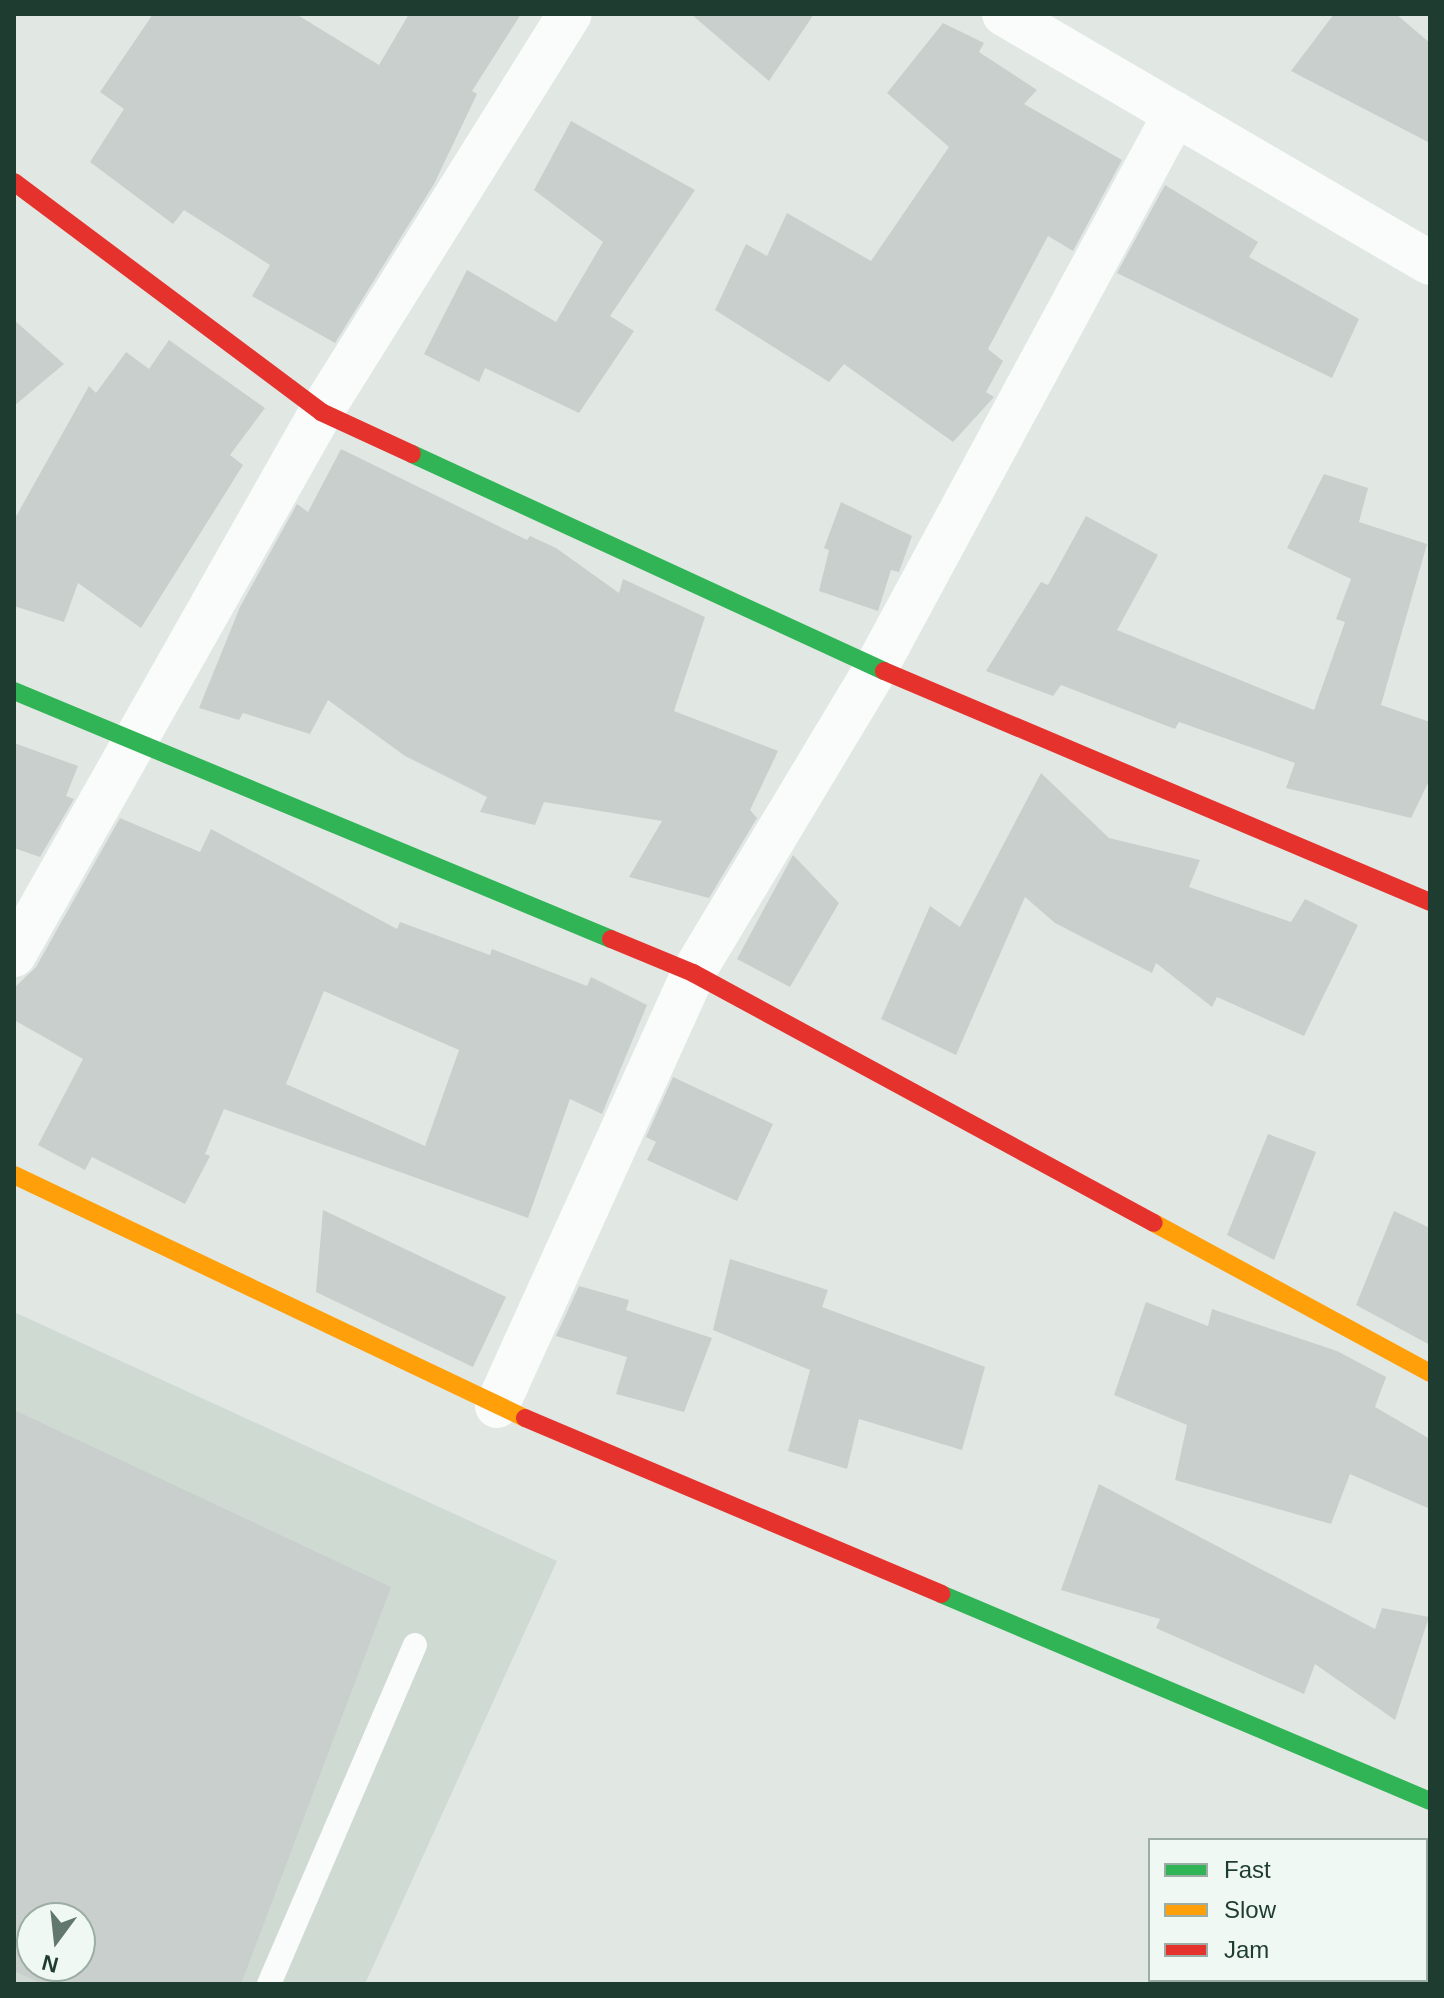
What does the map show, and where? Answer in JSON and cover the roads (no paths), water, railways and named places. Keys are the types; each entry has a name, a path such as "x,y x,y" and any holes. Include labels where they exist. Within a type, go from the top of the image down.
{"street":[{"path":"14,955 321,412 570,14"},
{"path":"1004,14 1430,263"},
{"path":"497,1406 693,973 876,668 1175,114"},
{"path":"14,182 321,412 876,668 1430,902"},
{"path":"14,691 136,737 693,973 1430,1373"},
{"path":"14,1175 497,1406 1430,1801"}],"lane":[{"path":"269,1984 415,1645"}]}
